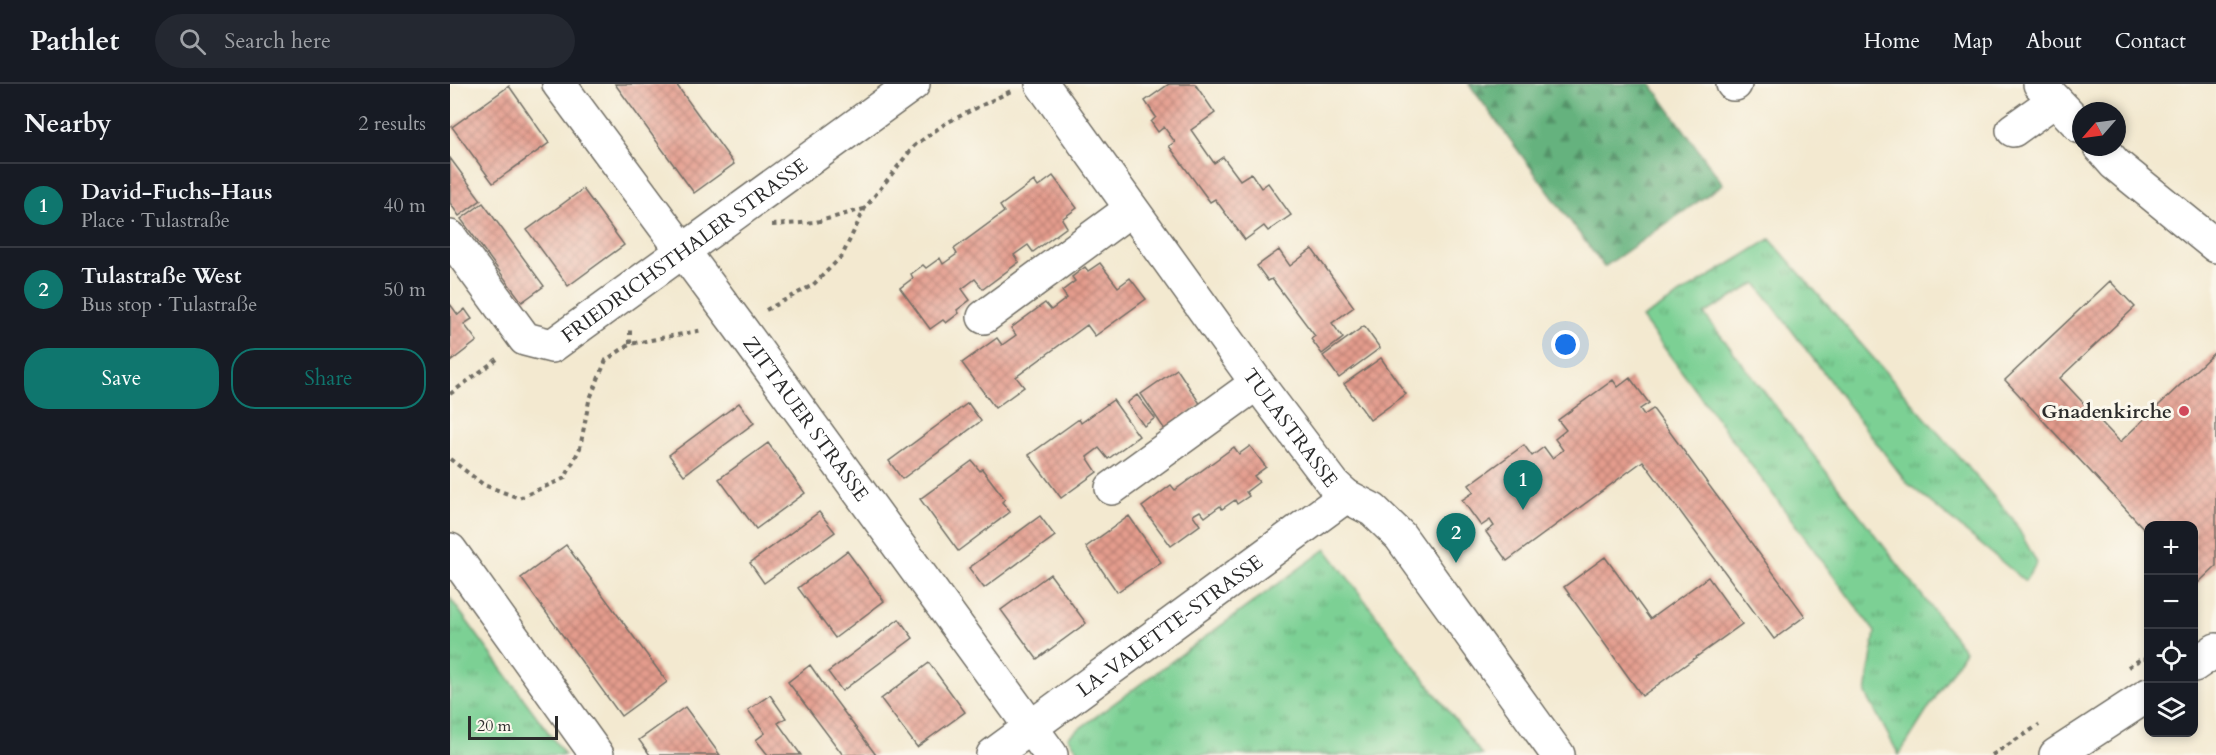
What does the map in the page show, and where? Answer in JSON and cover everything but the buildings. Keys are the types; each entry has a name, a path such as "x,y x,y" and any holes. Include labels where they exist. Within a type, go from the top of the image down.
{"street":[{"name":"ZITTAUER STRASSE","path":"559,84 738,325 1051,755"},
{"name":"FRIEDRICHSTHALER STRASSE","path":"525,339 552,346 913,84"},
{"name":"TULASTRASSE","path":"1042,84 1257,383 1334,484 1346,496 1373,510 1400,536 1558,755"},
{"path":"2013,130 2048,92 2072,117"},
{"path":"2108,156 2216,246"},
{"path":"984,317 1131,209"},
{"path":"450,237 525,339"},
{"path":"1112,488 1257,383"},
{"name":"LA-VALETTE-STRASSE","path":"993,755 1346,496"},
{"path":"450,550 597,755"},
{"path":"2198,662 2216,650"},
{"path":"2056,755 2144,698"}],"path":[{"path":"770,225 816,222 864,208"},
{"path":"630,327 630,344"},
{"path":"450,394 525,339"}],"green space":[{"path":"1469,84 1651,84 1723,184 1604,267"},
{"path":"1770,239 2013,519 2037,563 2025,581 1906,482 1756,283 1704,314 1965,651 1899,755 1866,694 1875,632 1642,318"},
{"path":"1326,549 1482,755 1082,755 1068,737"},
{"path":"450,598 565,755 450,755"}],"place":[{"name":"Gnadenkirche","path":"2184,411"},
{"name":"David-Fuchs-Haus","path":"1523,510"},
{"name":"Tulastraße West","path":"1456,563"}]}
